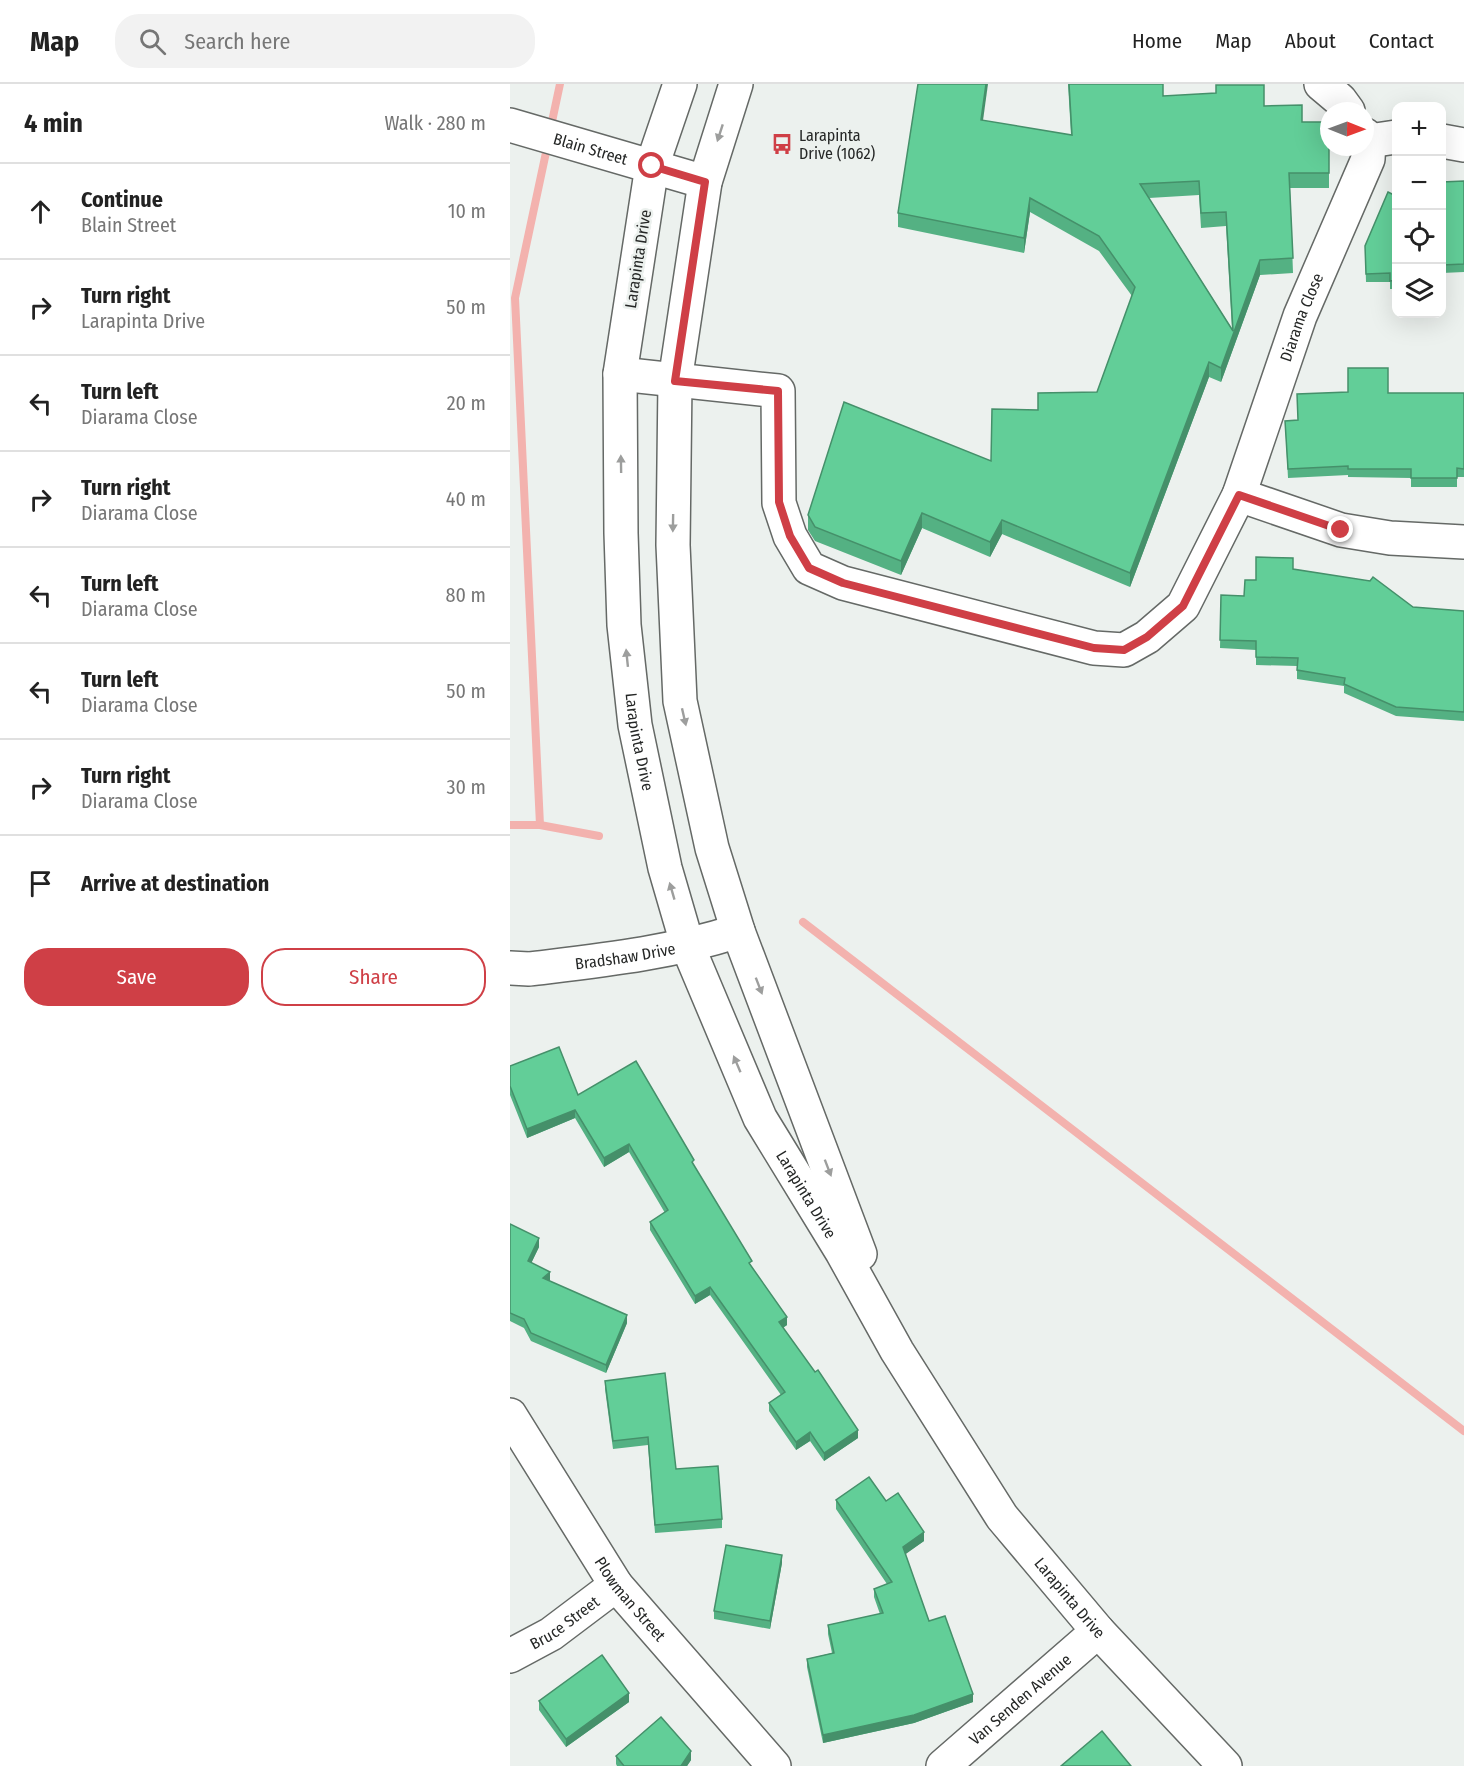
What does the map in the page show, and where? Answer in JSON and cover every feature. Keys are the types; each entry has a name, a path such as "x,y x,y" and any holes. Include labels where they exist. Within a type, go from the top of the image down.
{"main road":[{"name":"Larapinta Drive","path":"680,84 652,166 620,374 624,625 635,725 666,868 688,947 760,1118 842,1252 897,1351 1002,1517 1098,1632 1225,1766"},
{"name":"Larapinta Drive","path":"736,84 705,182 675,381 673,545 680,701 712,848 738,931 897,1351"},
{"path":"1321,84 1341,102"},
{"name":"Blain Street","path":"520,128 705,182"},
{"name":"Diarama Close","path":"620,374 778,391 779,502 790,536 809,568 843,583 1094,648 1124,650 1147,637 1183,606 1239,495 1300,316 1377,138"},
{"path":"1446,142 1464,145"},
{"path":"1239,495 1341,530 1390,538 1464,542"},
{"name":"Bradshaw Drive","path":"510,968 529,969 645,956 688,947 738,931"},
{"name":"Plowman Street","path":"510,1415 616,1585 774,1766"},
{"name":"Bruce Street","path":"510,1656 551,1634 616,1585"},
{"name":"Van Senden Avenue","path":"943,1766 1098,1632"}],"building":[{"path":"918,84 986,84 981,120 1072,135 1069,84 1163,84 1163,96 1216,93 1216,85 1264,85 1264,106 1302,105 1302,122 1320,122 1320,156 1329,156 1329,173 1289,173 1293,258 1260,260 1221,368 1209,362 1130,573 1002,520 990,542 922,513 901,561 815,527 808,515 844,402 991,461 992,409 1038,410 1038,393 1097,392 1135,287 1099,236 1030,198 1024,238 898,213","holes":["1199,181 1201,213 1226,212 1233,331 1140,184"]},
{"path":"1464,181 1464,264 1446,265 1446,182"},
{"path":"1388,192 1392,194 1392,281 1390,281 1390,273 1366,274 1365,246"},
{"path":"1348,368 1388,368 1388,393 1464,393 1464,469 1457,468 1457,478 1411,478 1411,469 1348,469 1348,466 1288,469 1285,421 1298,420 1297,394 1348,392"},
{"path":"1256,557 1293,558 1293,569 1370,581 1373,577 1413,607 1464,611 1464,712 1396,707 1344,684 1345,678 1297,670 1298,658 1256,657 1256,641 1220,640 1221,595 1244,596 1245,580 1256,580"},
{"path":"559,1047 578,1095 636,1061 694,1160 692,1162 752,1261 749,1263 787,1317 779,1322 815,1372 818,1370 858,1430 824,1453 810,1432 796,1442 769,1403 785,1392 710,1287 695,1296 650,1222 668,1210 629,1144 604,1158 575,1110 527,1129 510,1086 510,1066"},
{"path":"510,1224 539,1238 528,1261 550,1272 543,1278 627,1315 606,1365 531,1333 524,1319 510,1313"},
{"path":"665,1373 676,1469 718,1466 722,1519 655,1525 648,1437 613,1441 605,1381"},
{"path":"869,1477 886,1501 898,1493 924,1532 903,1547 929,1621 945,1616 973,1694 914,1715 823,1735 807,1659 834,1653 828,1625 883,1613 874,1589 892,1582 836,1500"},
{"path":"726,1545 782,1555 770,1621 714,1611"},
{"path":"602,1655 629,1693 566,1739 539,1701"},
{"path":"661,1717 691,1751 681,1766 624,1766 616,1756"},
{"path":"1102,1731 1131,1766 1061,1766"}],"waterway":[{"path":"550,131 560,84"},
{"path":"540,825 515,298 548,143"},
{"path":"510,825 540,825 599,836"},
{"path":"803,922 1464,1431"}],"place":[{"name":"Larapinta Drive (1062)","path":"782,144"}],"route":[{"path":"652,166 705,182 675,381 778,391 779,502 790,536 809,568 843,583 1094,648 1124,650 1147,637 1183,606 1239,495 1341,530"}]}
